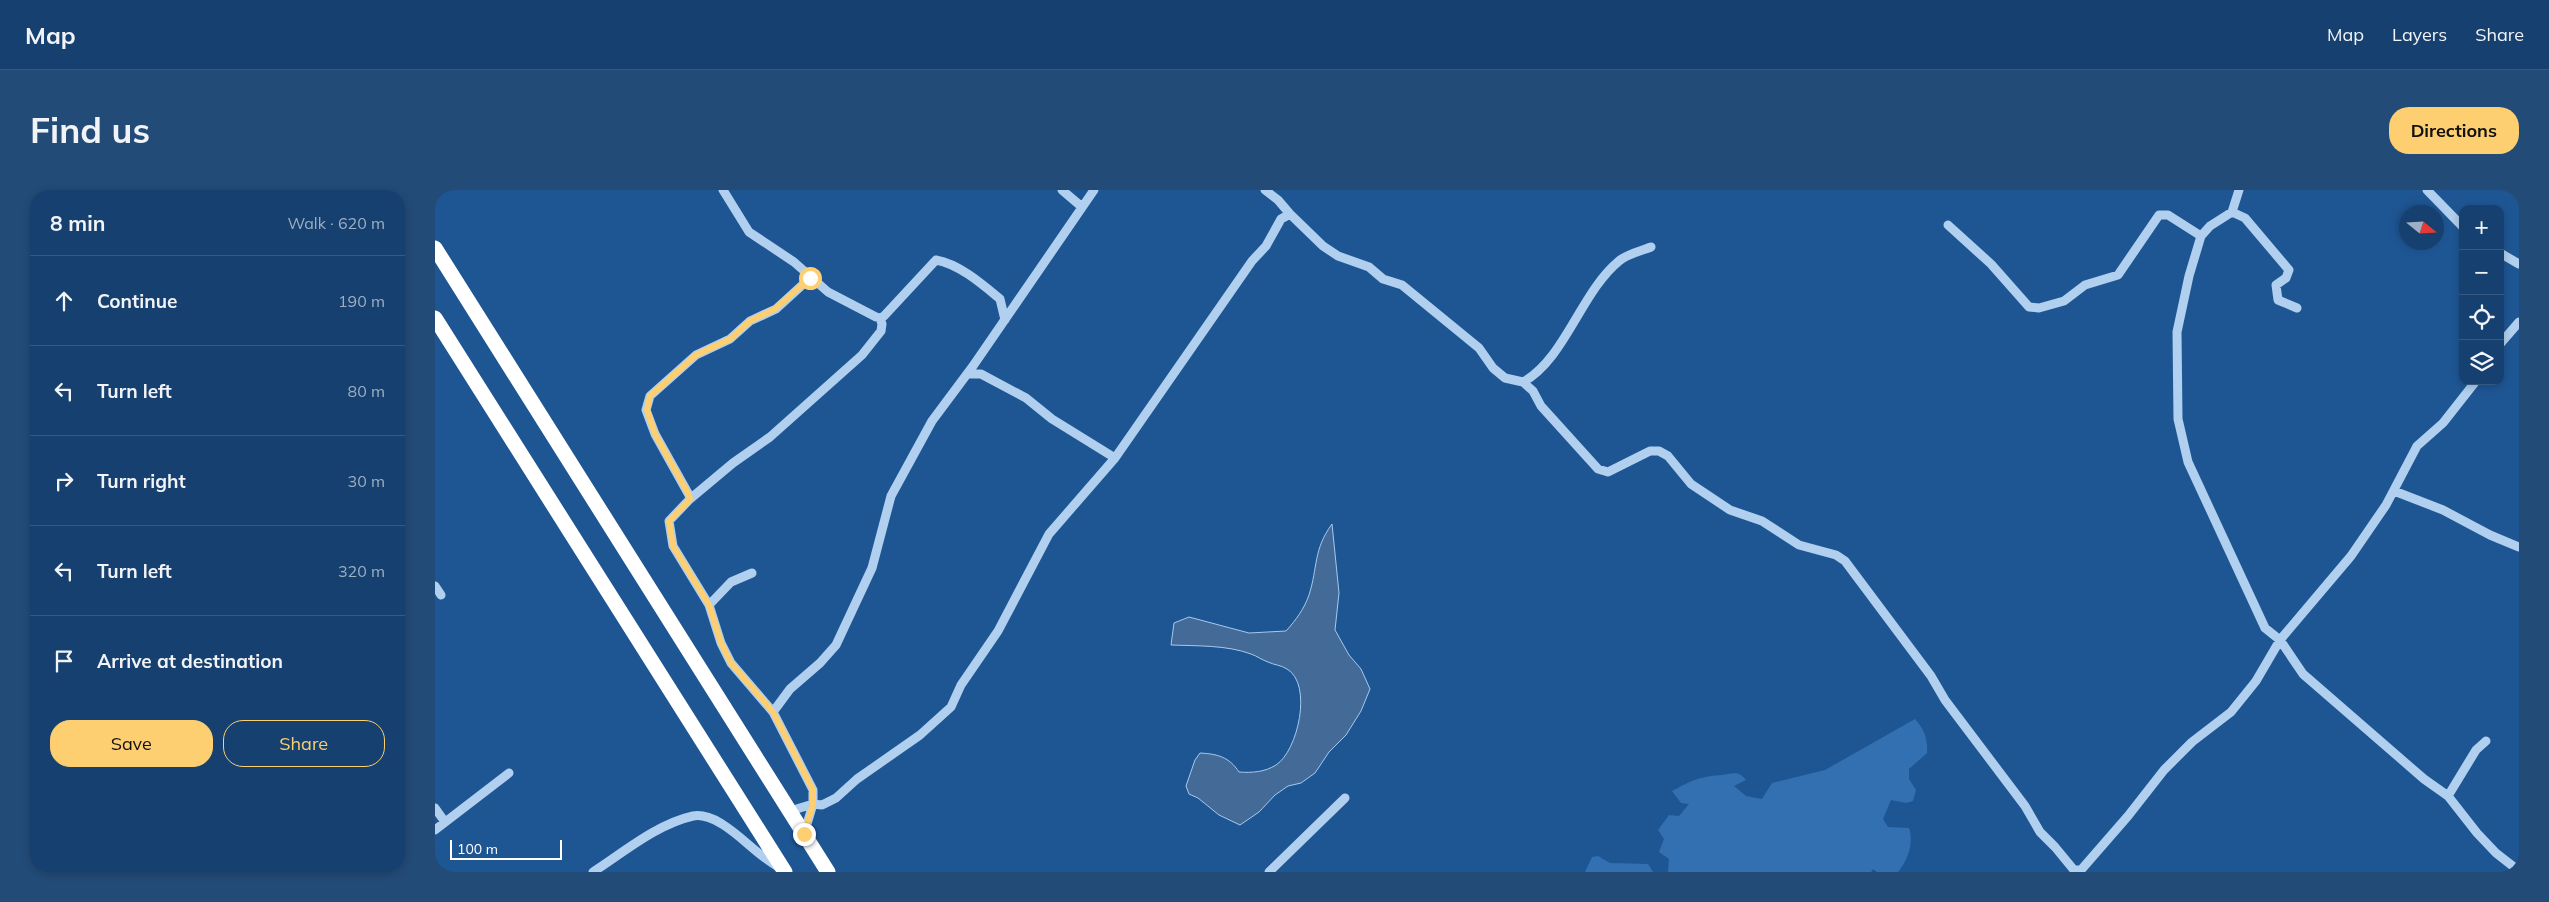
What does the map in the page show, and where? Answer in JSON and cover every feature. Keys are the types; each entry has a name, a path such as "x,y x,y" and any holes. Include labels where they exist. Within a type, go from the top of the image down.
{"highway":[{"path":"435,248 828,872"},
{"path":"435,318 784,871"}],"street":[{"path":"723,190 749,232 793,262 827,292 880,318 883,324 881,331 862,355 770,436 733,463 690,499 669,521 669,536 673,546 709,605 721,643 731,663 773,712 813,790 813,804 804,834"},
{"path":"1062,190 1082,208"},
{"path":"773,712 790,689 820,663 837,645 871,568 891,496 932,421 1005,320 1094,190"},
{"path":"1265,190 1278,200 1323,246 1338,256 1369,267 1383,279 1402,284 1479,348 1493,368 1505,378 1523,382 1533,390 1541,406 1598,469 1607,472 1650,451 1659,451 1668,456 1691,484 1730,510 1763,521 1799,545 1836,555 1845,561 1909,645 1945,700 2025,806 2040,832 2076,871 2128,816 2164,770 2192,742 2231,712 2256,681 2279,640 2351,556 2394,491 2417,446 2443,423 2472,385"},
{"path":"2239,190 2232,212 2210,226 2201,236 2189,276 2177,332 2178,419 2188,462 2265,628 2279,640 2303,674 2423,779 2449,796 2477,833 2496,853 2519,871"},
{"path":"2427,190 2459,223"},
{"path":"2232,212 2245,218 2289,270 2286,278 2276,285 2278,300 2297,308"},
{"path":"790,811 813,804 823,805 836,798 857,779 920,736 951,707 961,685 999,631 1049,534 1115,458 1252,261 1266,246 1281,219 1290,214"},
{"path":"1947,225 1991,264 2029,307 2039,308 2064,301 2085,285 2118,275 2159,215 2168,215 2201,236"},
{"path":"1523,382 1540,370 1552,356 1595,291 1620,260 1651,247"},
{"path":"2504,255 2519,264"},
{"path":"880,318 936,260 956,268 1001,299 1005,320"},
{"path":"690,499 687,487 655,434 647,410 650,396 696,355 730,339 750,321 775,309 810,278"},
{"path":"2503,340 2519,322"},
{"path":"967,374 981,374 1026,398 1052,419 1115,458"},
{"path":"2394,491 2443,510 2490,535 2519,547"},
{"path":"709,605 731,582 752,573"},
{"path":"435,586 441,595"},
{"path":"2449,796 2476,750 2486,741"},
{"path":"435,830 509,773"},
{"path":"1269,872 1345,798"},
{"path":"435,808 445,822"},
{"path":"593,872 652,834 695,815 711,818 721,823 761,856 784,871"}],"shaded area":[{"path":"1332,524 1339,593 1335,630 1349,655 1361,669 1370,689 1361,711 1346,735 1329,752 1315,773 1301,783 1288,786 1275,795 1259,812 1240,825 1219,815 1198,798 1189,794 1186,786 1195,760 1200,753 1218,755 1231,763 1239,772 1258,772 1276,765 1291,746 1296,732 1301,702 1299,688 1295,677 1287,669 1251,654 1222,647 1171,645 1174,623 1189,617 1249,633 1286,631 1307,600 1319,551 1326,533"},
{"path":"1915,719 1925,734 1927,753 1909,769 1909,779 1916,790 1913,801 1906,803 1891,800 1883,819 1888,827 1909,828 1911,840 1909,851 1905,862 1898,872 1877,872 1873,869 1871,872 1668,872 1669,859 1659,852 1664,839 1658,830 1669,815 1679,816 1689,804 1681,803 1672,791 1701,778 1735,773 1746,780 1734,786 1746,796 1762,799 1772,783 1825,770"},
{"path":"1598,856 1610,863 1648,864 1653,872 1585,872 1592,857"}],"route":[{"path":"804,834 813,804 813,790 777,724 773,712 765,706 761,698 731,663 721,643 709,605 673,546 669,536 669,521 675,512 690,499 687,487 655,434 649,418 647,405 650,396 696,355 730,339 750,321 766,316 810,278"}]}
